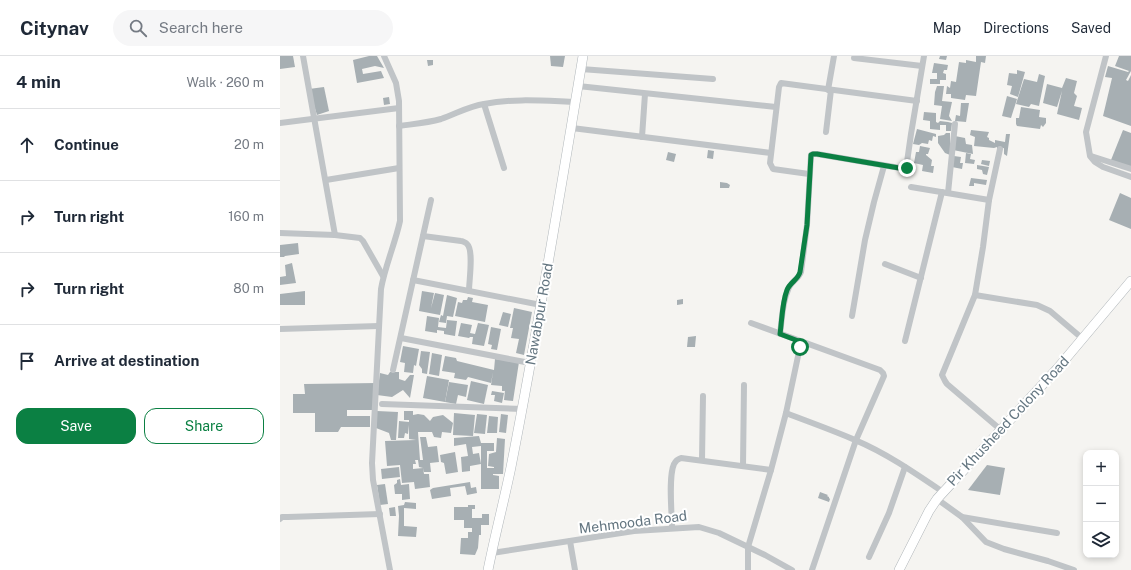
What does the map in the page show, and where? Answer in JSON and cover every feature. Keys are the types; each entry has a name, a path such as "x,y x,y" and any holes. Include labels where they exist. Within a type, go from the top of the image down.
{"street":[{"path":"303,56 335,236"},
{"path":"384,56 396,83 399,102 400,221 383,276 372,462 390,570"},
{"name":"Nawabpur Road","path":"488,570 511,468 522,409 572,128 583,56"},
{"path":"826,132 829,90 834,56"},
{"path":"780,334 784,302 788,289 798,279 800,272 807,225 811,155 813,154 905,169 907,168 924,56"},
{"path":"1106,56 1086,132 1090,156 1103,167 1131,177"},
{"path":"854,58 922,66"},
{"path":"581,69 713,79"},
{"path":"809,174 773,169 770,163 776,107 781,83 917,101"},
{"path":"578,86 776,107"},
{"path":"642,137 645,94"},
{"path":"399,126 441,119 470,107 484,104 513,101 576,102"},
{"path":"484,104 504,168"},
{"path":"280,123 399,108"},
{"path":"905,341 945,192 955,124"},
{"path":"572,128 771,153"},
{"path":"1000,149 989,200 975,296 942,375 947,384 1001,430"},
{"path":"1090,156 1131,170"},
{"path":"852,316 865,240 884,166"},
{"path":"326,180 399,168"},
{"path":"911,187 989,200"},
{"path":"393,370 431,200"},
{"path":"280,232 360,238 383,276"},
{"path":"423,236 467,243 471,256 469,291"},
{"path":"885,264 921,278"},
{"path":"413,280 541,305"},
{"name":"Pir Khusheed Colony Road","path":"899,570 929,511 937,499 1057,369 1131,281"},
{"path":"975,296 1037,305 1050,311 1083,339"},
{"path":"751,323 880,370 884,376 856,440 812,570"},
{"path":"280,329 379,326"},
{"path":"401,338 530,363"},
{"path":"748,570 748,547 786,413 801,342"},
{"path":"743,466 744,385"},
{"path":"702,460 703,396"},
{"path":"382,404 522,409"},
{"path":"786,413 856,440 905,467 943,492"},
{"path":"672,528 671,488 674,462 677,459 702,460 771,470"},
{"path":"869,557 889,513 905,467"},
{"path":"937,499 962,517 986,542 1074,570"},
{"path":"280,519 282,517 380,514"},
{"path":"962,517 1058,533"},
{"name":"Mehmooda Road","path":"492,553 634,531 699,527 719,533 792,570"},
{"path":"570,542 575,570"}],"building":[{"path":"280,56 293,56 295,67 280,69"},
{"path":"369,56 377,56 384,68 375,66 362,69 363,74 381,71 384,78 357,83 353,60"},
{"path":"550,56 565,56 563,67 551,66"},
{"path":"940,56 947,56 946,60 939,59"},
{"path":"976,56 986,56 985,63 981,62 976,96 966,95 965,100 951,98 951,94 946,94 947,86 950,88 951,81 956,82 959,62 966,63 966,60 976,62"},
{"path":"1119,56 1131,56 1131,71 1126,80 1128,81 1131,75 1131,126 1103,116 1112,78 1105,77 1108,66 1128,72 1129,71 1115,66"},
{"path":"427,60 433,60 433,65 428,66"},
{"path":"934,63 948,65 947,70 944,70 943,73 946,74 946,80 940,80 940,84 930,84 930,79 937,79 937,73 932,73"},
{"path":"1017,70 1025,72 1018,97 1010,94 1012,86 1007,85 1009,73 1017,74"},
{"path":"1039,74 1045,76 1039,106 1031,104 1029,107 1016,104 1024,79 1037,82"},
{"path":"1066,78 1077,81 1074,93 1077,96 1074,106 1082,108 1079,120 1057,114 1062,91 1057,107 1043,103 1047,84 1062,88"},
{"path":"937,86 944,86 942,101 952,102 949,116 952,121 940,119 942,106 934,105"},
{"path":"324,87 329,111 317,115 309,89"},
{"path":"1007,96 1017,99 1011,118 1002,116"},
{"path":"389,97 390,104 384,105 383,98"},
{"path":"961,103 969,103 966,122 955,121 956,115 960,116"},
{"path":"1021,107 1040,110 1039,117 1046,118 1046,123 1043,127 1041,125 1040,129 1017,126 1016,118 1019,118"},
{"path":"924,112 936,113 936,122 938,123 940,121 952,123 951,131 946,131 946,125 940,125 940,130 930,129 930,121 923,120"},
{"path":"917,129 936,134 936,137 933,136 932,141 929,140 928,144 913,144"},
{"path":"971,130 989,132 987,137 995,143 995,140 1005,142 1006,134 1010,134 1007,156 1004,154 1004,148 997,150 997,147 974,146 975,137 970,135"},
{"path":"1123,130 1131,133 1131,168 1111,160"},
{"path":"950,133 950,155 945,153 938,143 938,136"},
{"path":"955,136 965,138 966,144 972,145 973,154 953,150"},
{"path":"920,146 930,148 928,154 926,155 932,160 931,166 934,166 933,173 922,171 923,165 914,163 916,152 919,152"},
{"path":"708,150 714,151 713,159 707,158"},
{"path":"668,152 676,154 674,162 666,160"},
{"path":"966,153 971,154 970,159 975,160 974,164 965,163"},
{"path":"954,156 961,157 960,163 963,163 962,169 952,167"},
{"path":"982,160 990,161 989,166 981,164"},
{"path":"977,165 989,167 987,175 983,174 982,170 977,169"},
{"path":"971,178 987,180 986,185 974,183 974,186 969,186"},
{"path":"720,182 730,185 729,188 720,188"},
{"path":"1120,193 1131,198 1131,229 1109,220"},
{"path":"298,243 299,254 280,257 280,245"},
{"path":"292,263 296,283 280,285 280,277 286,276 285,265"},
{"path":"305,291 305,305 280,305 280,294"},
{"path":"422,291 434,293 431,308 435,293 444,295 440,315 419,311"},
{"path":"447,295 457,298 453,317 447,316 446,323 439,322 441,315 443,316"},
{"path":"468,297 473,298 472,302 488,305 485,322 455,316 458,302 462,303 463,300 467,300"},
{"path":"683,299 683,304 677,305 677,300"},
{"path":"514,308 532,312 524,355 516,353 519,339 511,338 513,328 510,328"},
{"path":"503,312 511,314 508,327 499,325"},
{"path":"427,316 439,318 438,327 446,328 447,320 457,321 455,336 444,334 444,331 437,330 437,333 425,331"},
{"path":"461,323 472,325 470,333 475,334 478,323 489,325 484,346 472,344 473,337 469,338 458,336"},
{"path":"491,327 501,329 497,350 491,349 492,345 488,344"},
{"path":"696,336 695,347 687,347 688,337"},
{"path":"403,346 419,349 416,366 414,365 413,373 404,372 405,363 400,362"},
{"path":"421,351 430,352 427,374 422,373 422,369 419,365"},
{"path":"432,353 442,355 439,376 429,374"},
{"path":"445,356 456,358 457,361 494,370 495,359 519,362 513,401 504,400 505,391 502,391 502,386 491,385 493,372 491,383 468,377 466,380 454,378 455,373 442,371"},
{"path":"390,372 399,372 399,379 405,381 410,375 414,375 410,398 403,390 392,397 377,395 380,373 388,375"},
{"path":"427,376 449,380 445,402 423,398"},
{"path":"471,381 488,385 484,404 467,400"},
{"path":"449,382 468,385 466,397 458,395 456,404 445,402"},
{"path":"377,383 377,410 347,410 347,416 370,416 370,427 341,427 338,432 315,432 315,413 293,413 293,394 305,394 304,384"},
{"path":"492,391 504,393 502,403 494,401 495,395 491,395"},
{"path":"377,411 398,412 396,440 391,440 389,433 376,428"},
{"path":"404,411 413,411 413,415 424,415 430,421 433,417 443,415 453,423 451,433 442,432 441,438 434,437 432,432 418,432 420,460 423,460 420,437 426,437 428,447 437,446 439,462 430,463 431,472 424,472 423,468 424,474 429,474 430,487 415,489 414,482 402,483 400,465 387,466 385,441 416,440 409,439 409,425 408,434 405,433 404,438 398,438 399,421 409,422 409,420 404,420","holes":["415,460 418,460 419,467 423,468 413,469 413,464 416,464"]},
{"path":"454,413 475,415 473,436 453,435"},
{"path":"477,414 487,415 485,434 474,433"},
{"path":"501,414 508,415 506,433 499,432"},
{"path":"489,416 498,417 497,433 487,433"},
{"path":"479,436 481,446 472,447 473,454 479,453 481,464 470,466 470,471 462,472 461,457 468,456 466,444 454,446 454,438"},
{"path":"497,438 505,439 503,474 493,474 499,476 499,489 481,489 481,443 494,443 494,451 487,451 487,468 494,468 488,466 489,454 496,452"},
{"path":"455,452 458,472 446,474 444,463 441,462 440,455"},
{"path":"987,465 1005,468 1000,495 968,490"},
{"path":"399,467 400,477 382,479 381,469"},
{"path":"400,479 401,485 409,484 410,499 402,500 402,494 395,494 394,485 397,483 397,480"},
{"path":"470,482 471,488 476,487 477,493 467,495 465,486 450,488 451,496 432,499 430,490 433,488"},
{"path":"385,484 388,504 380,505 377,485"},
{"path":"820,492 828,495 827,496 830,499 829,502 818,498"},
{"path":"405,502 416,503 416,509 404,508 404,526 417,527 416,537 398,536 398,506 404,505"},
{"path":"468,505 475,505 475,509 472,509 472,518 482,518 482,514 489,514 489,525 481,525 481,535 479,535 478,548 475,555 460,554 461,538 468,538 468,532 472,532 472,528 464,528 464,520 454,520 454,507 468,507"},
{"path":"395,507 396,516 390,516 389,508"}],"route":[{"path":"800,347 801,342 780,334 784,302 788,289 798,279 806,240 811,155 817,154 905,169 907,168"}]}
